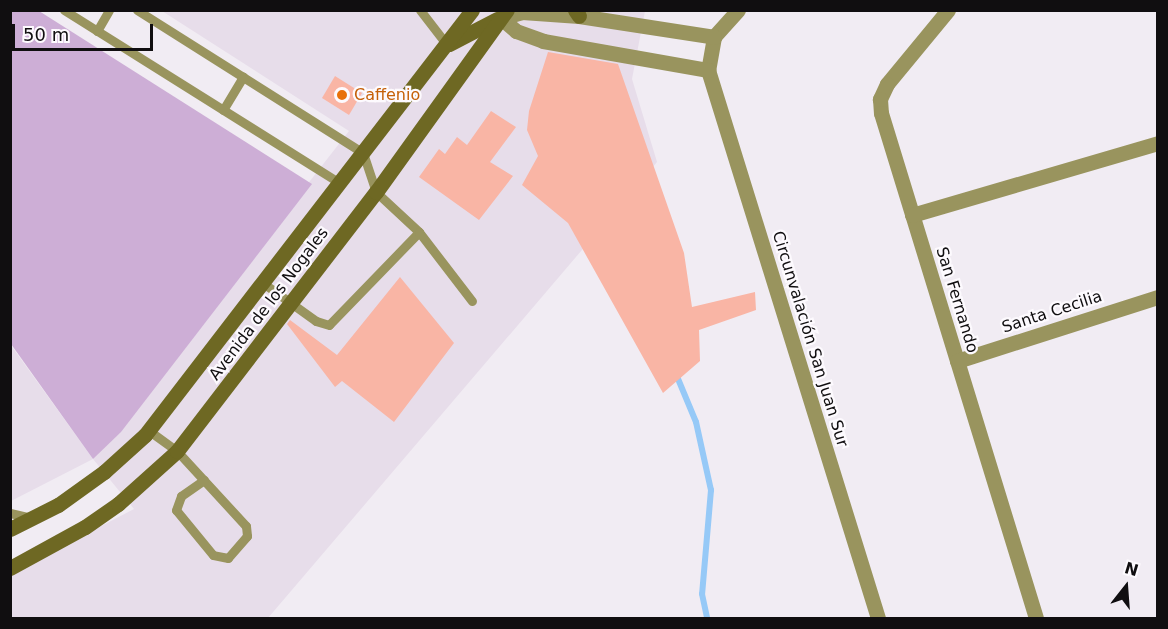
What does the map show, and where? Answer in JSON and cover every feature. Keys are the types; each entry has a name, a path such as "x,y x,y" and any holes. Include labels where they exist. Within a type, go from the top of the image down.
{"main road":[{"name":"Avenida de los Nogales","path":"10,529 32,518 104,472 148,430 472,10"},
{"name":"Avenida de los Nogales","path":"10,568 110,510 177,451 375,192 503,13"},
{"path":"447,45 503,13"}],"street":[{"path":"503,13 577,13 714,37 738,10"},
{"name":"San Fernando","path":"948,10 887,84 880,99 881,113 1036,618"},
{"path":"503,13 516,31 543,41 708,70"},
{"name":"Circunvalación San Juan Sur","path":"714,37 708,70 878,618"},
{"path":"912,215 1158,143"},
{"name":"Santa Cecilia","path":"957,361 1158,297"}],"lane":[{"path":"64,10 340,183"},
{"path":"97,31 109,10"},
{"path":"137,10 363,153 375,192 418,232 472,301"},
{"path":"420,10 447,45"},
{"path":"223,110 243,77"},
{"path":"263,283 328,325 418,232"},
{"path":"148,430 177,451 204,480 246,526 247,536 228,558 213,555 176,510 181,496 204,480"},
{"path":"10,513 32,518"}],"shaded area":[{"path":"10,11 39,11 312,184 121,432 93,459 11,344"},
{"path":"162,11 645,11 632,79 657,162 268,618 11,618 11,573 134,509 93,459 349,131"},
{"path":"10,344 93,459 11,501"}],"building":[{"path":"548,52 618,64 684,253 692,307 755,292 756,310 699,330 700,361 663,393 568,223 522,185 538,156 527,130 529,111"},
{"name":"Caffenio","path":"335,76 362,93 349,115 322,98"},
{"path":"491,111 516,127 490,162 513,176 479,220 419,177 439,149 445,154 457,137 467,145"},
{"path":"400,277 454,343 394,422 342,381 335,387 287,324 290,320 337,355"}],"waterway":[{"path":"676,374 696,422 711,490 702,594 707,618"}],"place":[{"name":"Caffenio","path":"342,95"}]}
